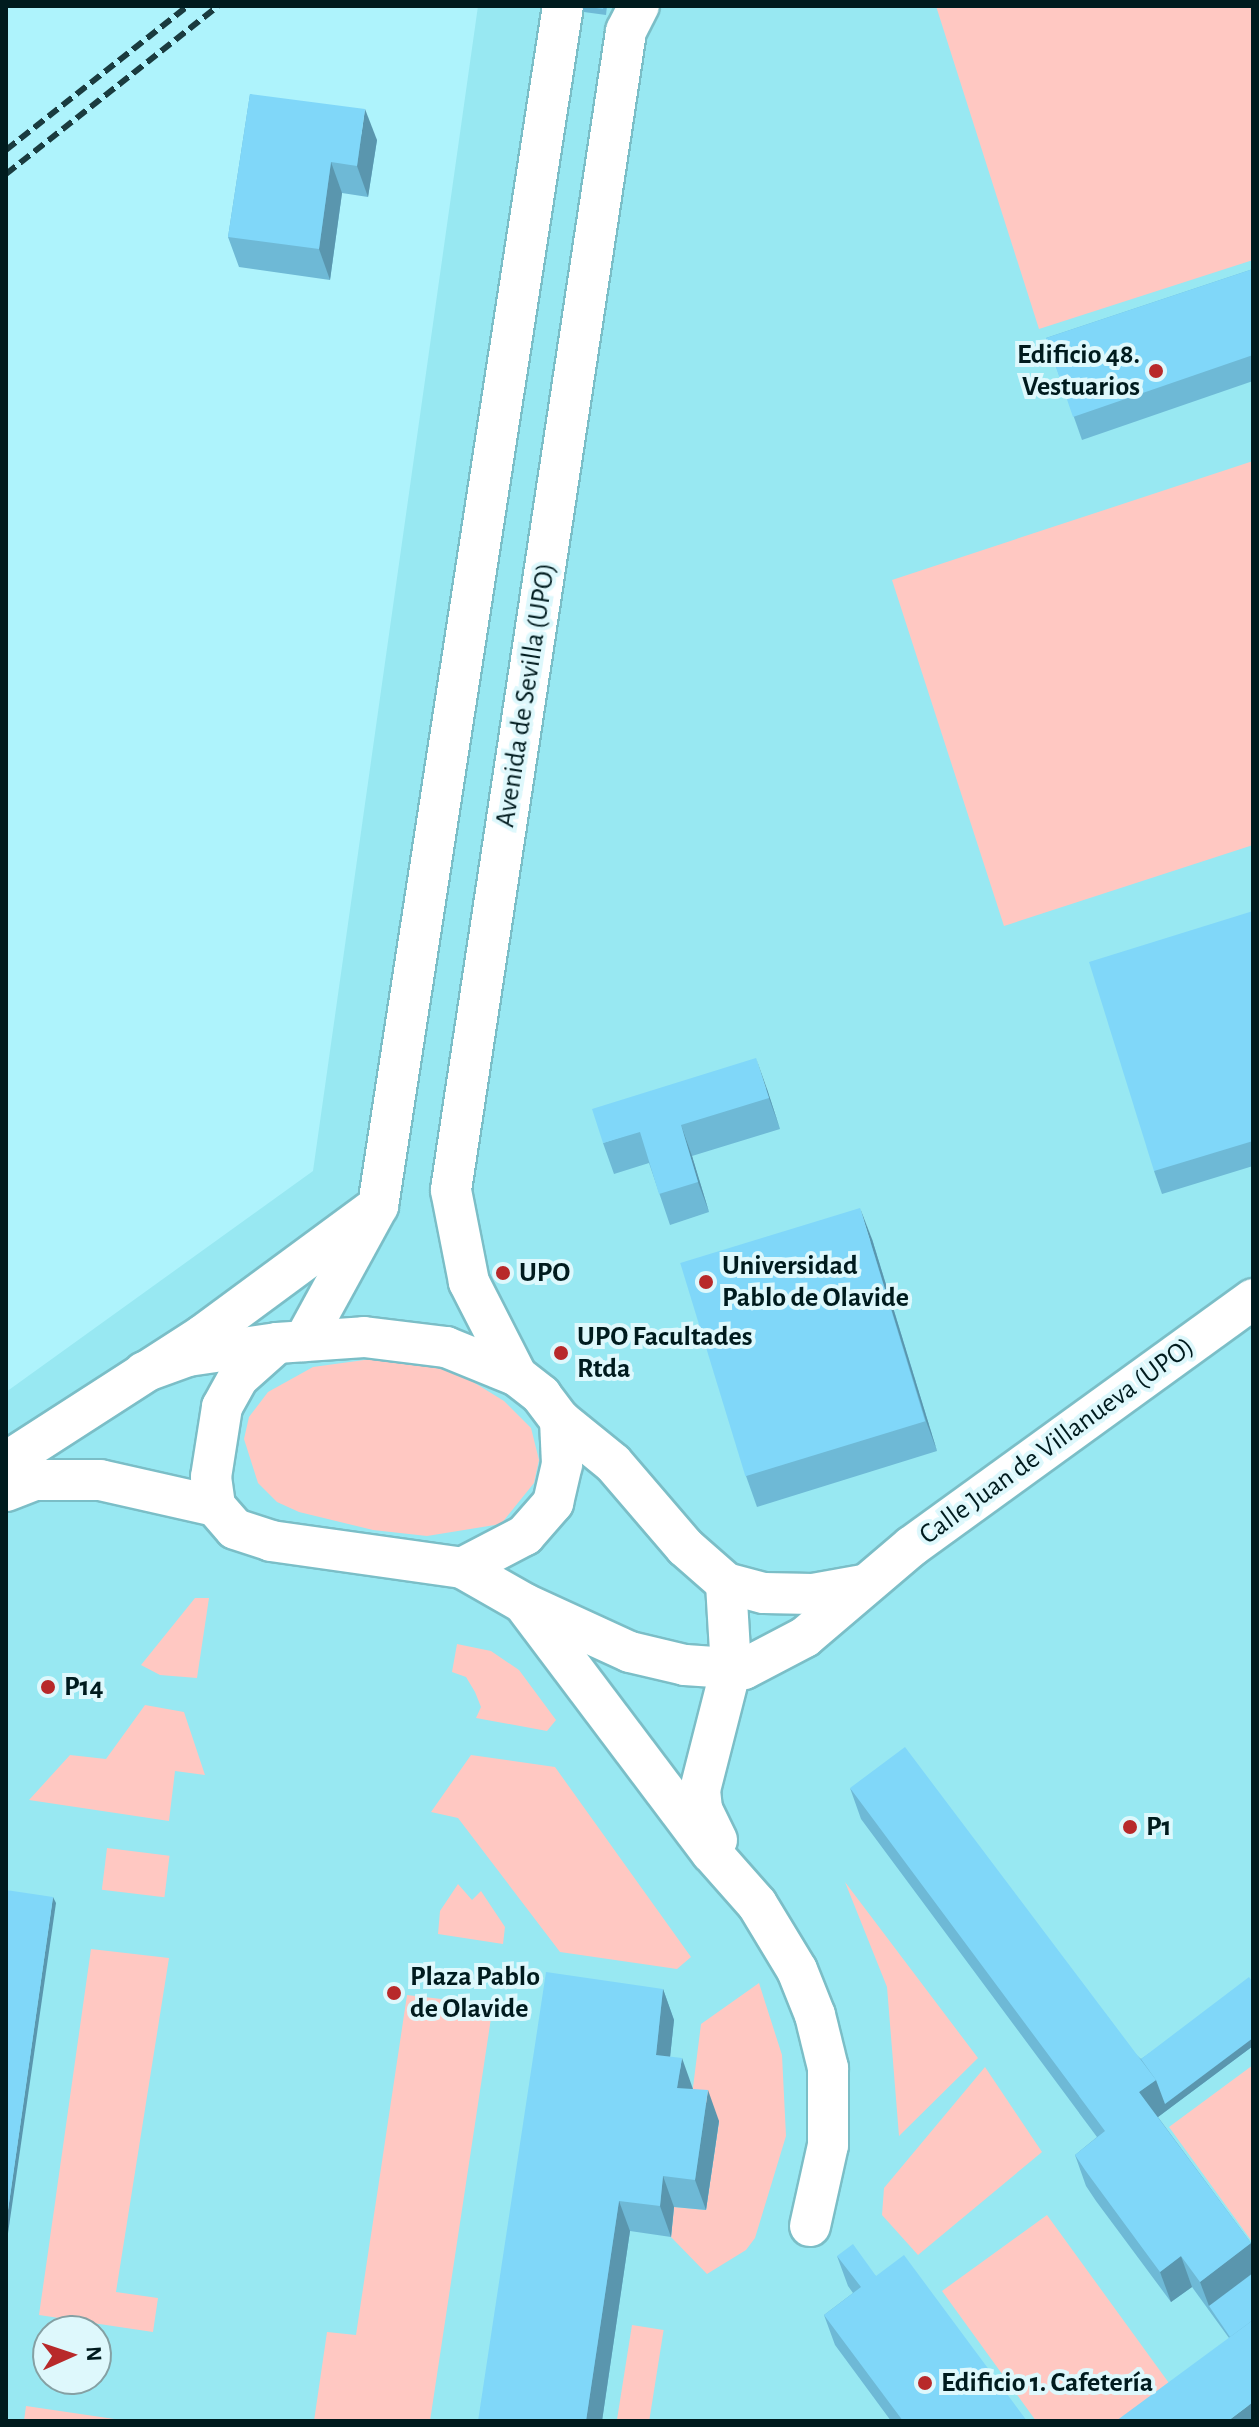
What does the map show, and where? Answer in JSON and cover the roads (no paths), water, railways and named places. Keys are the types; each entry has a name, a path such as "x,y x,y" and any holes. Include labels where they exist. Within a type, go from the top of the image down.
{"street":[{"path":"215,1506 213,1445 222,1407 238,1378 290,1342 378,1206 563,6"},
{"name":"Avenida de Sevilla (UPO)","path":"517,1376 469,1282 451,1190 626,31 639,6"},
{"path":"6,1462 144,1372 378,1206"},
{"name":"Calle Juan de Villanueva (UPO)","path":"731,1668 744,1669 805,1637 863,1585 1253,1299"},
{"path":"144,1372 188,1356 290,1342 405,1338 446,1347 517,1376 560,1420 613,1463 685,1547 726,1583 764,1593 813,1594 863,1585"},
{"path":"462,1568 525,1535 553,1503 562,1464 560,1420"},
{"path":"6,1491 35,1480 100,1480 215,1506 235,1529 271,1541 462,1568 525,1604 630,1652 731,1668"},
{"path":"726,1583 731,1668 700,1790 702,1809 736,1880"},
{"path":"525,1604 736,1880 797,1970 815,2015 828,2068 828,2145 810,2226"}],"railway":[{"path":"6,150 188,6"},
{"path":"6,174 218,6"}],"place":[{"name":"Edificio 48. Vestuarios","path":"1156,371"},
{"name":"UPO","path":"503,1273"},
{"name":"Universidad Pablo de Olavide","path":"706,1282"},
{"name":"UPO Facultades Rtda","path":"561,1353"},
{"name":"P14","path":"48,1687"},
{"name":"P1","path":"1130,1827"},
{"name":"Plaza Pablo de Olavide","path":"394,1993"},
{"name":"Edificio 1. Cafetería","path":"925,2383"}]}
